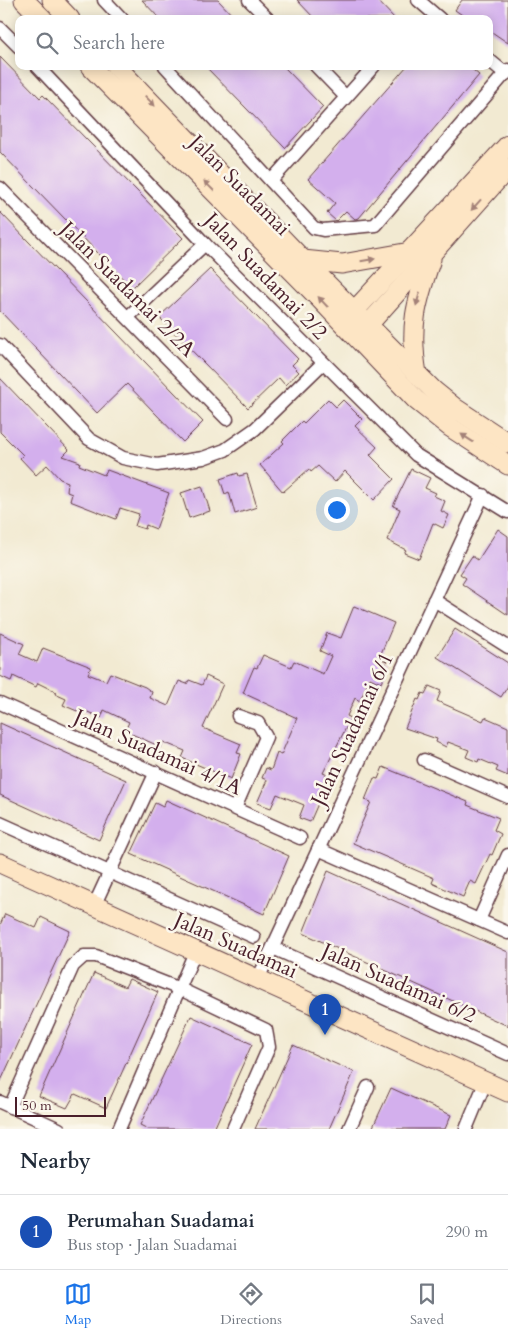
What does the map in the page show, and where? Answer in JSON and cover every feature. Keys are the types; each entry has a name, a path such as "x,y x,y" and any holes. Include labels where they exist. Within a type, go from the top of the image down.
{"main road":[{"path":"24,0 39,15"},
{"path":"52,0 66,15"},
{"name":"Jalan Suadamai","path":"94,70 362,332"},
{"name":"Jalan Suadamai","path":"120,70 303,260 348,318"},
{"path":"348,318 508,145"},
{"path":"362,332 508,168"},
{"path":"303,260 342,264 410,252"},
{"path":"417,374 413,351 413,320 432,253"},
{"path":"362,332 417,374 455,408 508,443"},
{"path":"362,332 433,415 508,464"},
{"name":"Jalan Suadamai","path":"0,863 508,1092"}],"street":[{"path":"104,0 118,15"},
{"path":"249,0 264,15"},
{"path":"418,0 432,5"},
{"path":"0,28 15,43"},
{"path":"169,70 314,228 323,230 375,225 507,72 493,63"},
{"name":"Jalan Suadamai 2/2","path":"41,70 205,244 416,455 482,495"},
{"path":"320,70 346,97"},
{"path":"271,180 370,70"},
{"name":"Jalan Suadamai 2/2A","path":"0,188 227,419"},
{"path":"128,317 205,244"},
{"path":"0,345 89,439 123,458 158,465 188,461 225,450 255,428 323,363"},
{"path":"482,495 508,512"},
{"name":"Jalan Suadamai 6/1","path":"258,979 482,495"},
{"path":"434,600 508,647"},
{"name":"Jalan Suadamai 4/1A","path":"0,703 300,838"},
{"path":"235,808 266,737 258,723 238,716"},
{"path":"424,760 508,797"},
{"path":"94,906 156,772"},
{"path":"0,823 254,938"},
{"path":"318,849 508,933"},
{"path":"479,920 508,854"},
{"name":"Jalan Suadamai 6/2","path":"273,948 508,1054"},
{"path":"119,1129 195,952"},
{"path":"59,1129 5,1104 73,966 84,956 96,956 180,989 266,1030 269,1046 233,1129"},
{"path":"466,1129 486,1083"},
{"path":"349,1129 368,1087"}],"building":[{"path":"142,0 218,0 232,15 156,15"},
{"path":"297,0 377,0 391,15 311,15"},
{"path":"462,0 508,0 508,43 493,33 493,15 462,15 455,10"},
{"path":"0,57 40,98 43,95 183,238 132,288 0,152"},
{"path":"209,70 287,70 323,107 285,148"},
{"path":"403,70 473,70 479,75 359,218 355,219 346,211 336,221 327,213 335,203 308,179"},
{"path":"0,212 203,422 183,442 127,384 97,413 0,311"},
{"path":"210,269 298,359 292,365 299,372 285,385 279,378 248,408 159,317"},
{"path":"0,378 69,450 63,456 80,462 79,465 104,475 107,470 169,493 156,529 146,525 145,529 135,526 139,514 120,508 116,519 70,501 72,494 67,492 68,482 60,479 47,465 36,475 20,458 23,455 0,432"},
{"path":"328,399 336,407 343,400 362,419 355,426 377,447 370,455 394,479 374,500 345,471 335,482 318,466 311,472 309,469 283,492 260,465 284,443 282,441 302,421 304,423"},
{"path":"411,469 430,478 425,488 436,493 434,496 445,501 441,511 449,515 443,528 433,523 419,559 404,553 406,550 387,540 400,509 393,506"},
{"path":"238,473 239,476 247,474 257,507 235,514 229,492 225,494 220,479"},
{"path":"202,486 210,511 189,518 181,493"},
{"path":"498,529 508,536 508,615 462,584 466,578 460,574 472,556 478,560"},
{"path":"354,606 394,623 379,658 387,661 383,671 386,672 381,683 370,678 360,701 355,698 347,716 351,718 323,773 330,776 310,822 299,818 304,805 277,794 271,808 257,803 267,780 262,778 266,768 271,770 277,753 281,755 297,718 243,693 254,667 257,668 263,655 291,667 294,661 323,674 331,656 320,651 327,633 341,638"},
{"path":"455,629 508,663 508,686 501,697 437,657"},
{"path":"0,633 24,644 19,654 37,662 43,648 91,667 88,674 106,681 110,673 145,687 152,692 150,698 168,706 179,681 187,684 189,680 202,685 206,676 223,684 203,728 241,744 237,753 241,754 231,779 182,758 185,751 163,742 161,747 125,731 129,722 104,710 101,718 79,708 77,711 63,705 66,699 38,683 36,687 13,676 11,681 0,676"},
{"path":"429,686 441,691 437,701 483,721 485,717 508,727 508,776 496,771 498,767 479,759 478,762 466,757 469,750 448,742 446,747 436,742 437,739 405,728 417,699 419,700 422,693 425,694"},
{"path":"0,723 126,780 99,840 0,795"},
{"path":"383,767 468,802 467,805 499,818 494,830 501,834 492,855 490,854 476,884 470,881 463,897 432,883 434,878 353,843 371,802 365,800 374,778 378,779"},
{"path":"166,800 289,856 264,914 131,854 155,803 163,807"},
{"path":"328,871 508,952 508,1026 303,933"},
{"path":"5,914 36,928 41,917 70,931 0,1083 0,925"},
{"path":"94,973 125,987 129,979 158,992 106,1108 75,1094 67,1108 39,1096"},
{"path":"191,1016 252,1044 214,1129 148,1129 140,1125"},
{"path":"293,1045 354,1072 329,1129 255,1129"},
{"path":"391,1088 451,1115 445,1129 372,1129"}],"place":[{"name":"Perumahan Suadamai","path":"325,1035"}]}
